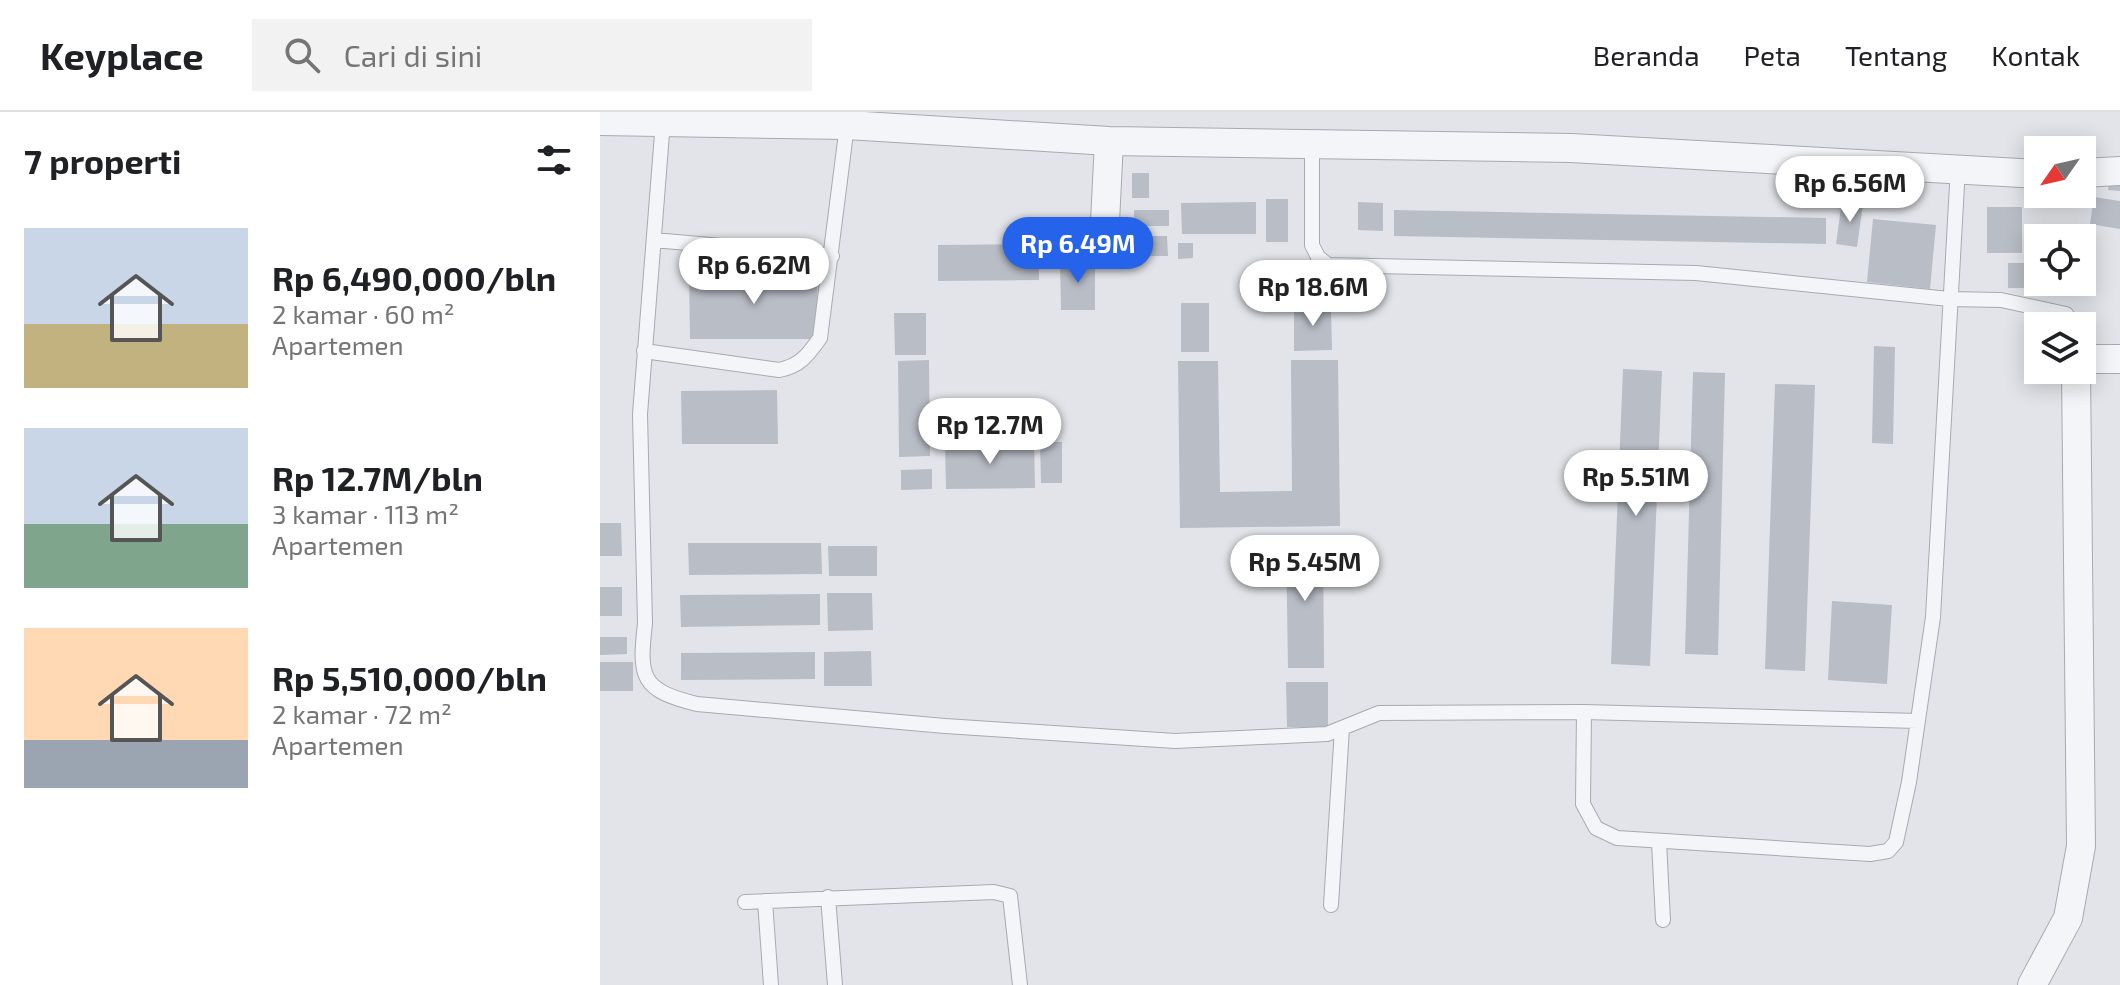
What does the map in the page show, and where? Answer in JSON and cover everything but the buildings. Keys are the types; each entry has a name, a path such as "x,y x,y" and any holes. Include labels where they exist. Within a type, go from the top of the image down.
{"street":[{"path":"600,121 847,125 1109,141 1571,148 2024,173"},
{"path":"1105,222 1109,141"},
{"path":"2096,172 2120,171"},
{"path":"2096,359 2120,359"},
{"path":"2032,985 2068,918 2081,846 2076,384"}],"lane":[{"path":"663,121 640,414 645,623 642,672 657,688 674,698 697,704 945,726 1175,741 1273,739 1327,734 1379,713 1584,712 1918,721"},
{"path":"644,351 779,370 793,367 806,358 820,338 847,125"},
{"path":"1312,144 1312,245 1318,257 1328,265 1696,273 2034,305 2059,312"},
{"path":"1584,712 1583,804 1596,828 1617,838 1870,854 1888,851 1896,842 1933,617 1958,167"},
{"path":"654,240 832,256"},
{"path":"1331,905 1342,728"},
{"path":"1659,842 1663,920"},
{"path":"745,902 994,892 1010,896 1016,922 1020,985"},
{"path":"828,897 835,985"},
{"path":"765,901 771,985"}]}
